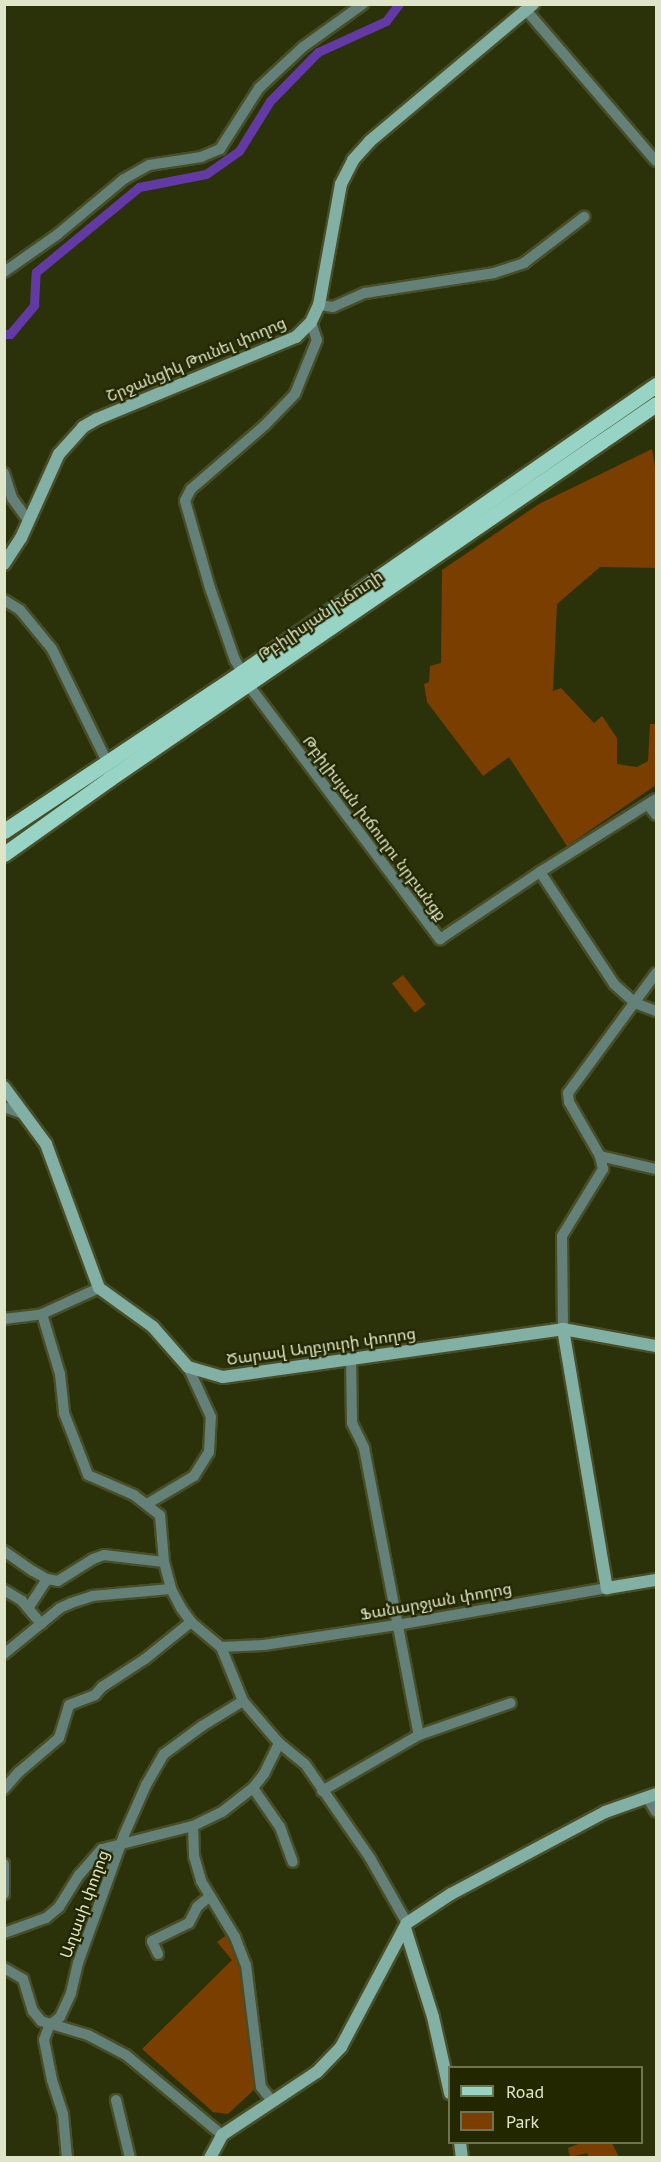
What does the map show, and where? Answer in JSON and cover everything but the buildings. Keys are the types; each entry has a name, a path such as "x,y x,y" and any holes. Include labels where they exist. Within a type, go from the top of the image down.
{"main road":[{"name":"Թբիլիսյան խճուղի","path":"4,854 657,385"},
{"name":"Թբիլիսյան խճուղի","path":"4,831 107,762 245,679 657,404"}],"street":[{"path":"4,272 58,234 124,179 149,165 201,157 220,149 259,88 303,47 363,4"},
{"path":"529,7 657,161"},
{"name":"Շրջանցիկ Թունել փողոց","path":"4,564 12,554 59,453 83,427 97,419 296,338 311,322 320,305 340,184 353,160 370,141 529,7"},
{"path":"320,305 333,308 364,293 494,273 524,263 584,217"},
{"path":"245,679 210,588 185,501 191,489 266,425 295,394 317,340 311,322"},
{"path":"4,473 8,500 28,520"},
{"path":"4,600 20,610 52,649 107,762"},
{"name":"Թբիլիսյան խճուղու նրբանցք","path":"245,679 440,939 540,872 652,802"},
{"path":"652,802 657,815"},
{"path":"540,872 614,984 635,1003 657,1011"},
{"path":"607,1588 563,1329 562,1236 602,1173 600,1156 569,1102 568,1093 657,973"},
{"path":"4,1087 27,1115 46,1144 99,1288 153,1327 188,1366 212,1417 209,1452 194,1476 147,1504"},
{"path":"4,1107 27,1115"},
{"path":"600,1156 657,1169"},
{"path":"4,1319 42,1314 99,1288"},
{"path":"42,1314 60,1374 64,1413 88,1475 157,1511 161,1519 164,1562 171,1589 190,1622 221,1647 243,1701 279,1743 305,1764 370,1858 406,1926 437,2018 448,2066"},
{"name":"Ծարավ Աղբյուրի փողոց","path":"188,1366 223,1377 563,1329 657,1346"},
{"path":"351,1358 352,1423 363,1448 419,1735"},
{"path":"4,1551 47,1579 63,1580 93,1559 104,1555 164,1562"},
{"path":"29,1607 47,1579"},
{"name":"Ֆանարջյան փողոց","path":"221,1647 264,1645 397,1625 657,1580"},
{"path":"4,1654 60,1608 92,1596 171,1589"},
{"path":"4,1590 29,1607 41,1624"},
{"path":"4,1789 19,1772 59,1738 69,1705 95,1695 102,1686 145,1659 190,1622"},
{"name":"Աղասի փողոց","path":"49,2025 60,2017 71,1994 78,1963 120,1846 138,1802 164,1754 202,1725 243,1701"},
{"path":"322,1791 419,1735 512,1703"},
{"path":"4,1933 46,1918 59,1907 98,1851 193,1826 222,1812 253,1788 264,1774 279,1743"},
{"path":"253,1788 280,1827 293,1862"},
{"path":"210,2157 222,2135 317,2072 341,2047 406,1926 451,1894 605,1812 652,1795 657,1812"},
{"path":"193,1826 196,1862 209,1897 218,1905 235,1937 246,1965 251,2022 261,2087 272,2101"},
{"path":"4,1864 4,1894"},
{"path":"158,1954 153,1941 189,1923 197,1906 209,1897"},
{"path":"406,1926 433,2017 448,2084"},
{"path":"4,1968 22,1979 33,2011 49,2025 78,2031 126,2055 222,2135"},
{"path":"49,2025 44,2040 52,2080 63,2114 67,2157"},
{"path":"116,2100 129,2157"}],"green space":[{"path":"652,449 656,472 656,568 600,567 557,604 553,691 561,688 594,723 602,716 617,738 617,764 637,767 648,761 650,724 656,724 656,785 567,846 509,757 483,776 427,702 424,684 429,682 430,666 441,663 442,570 539,504"},
{"path":"403,975 426,1004 415,1013 392,984"},
{"path":"225,1936 235,1947 242,1962 256,2088 228,2114 213,2112 142,2049 232,1960 217,1942"},
{"path":"578,2144 612,2144 619,2157 589,2157 587,2153 570,2157 568,2148"}],"waterway":[{"path":"4,334 10,334 34,305 36,272 139,187 206,174 239,151 270,101 318,52 386,21 399,4"}]}
